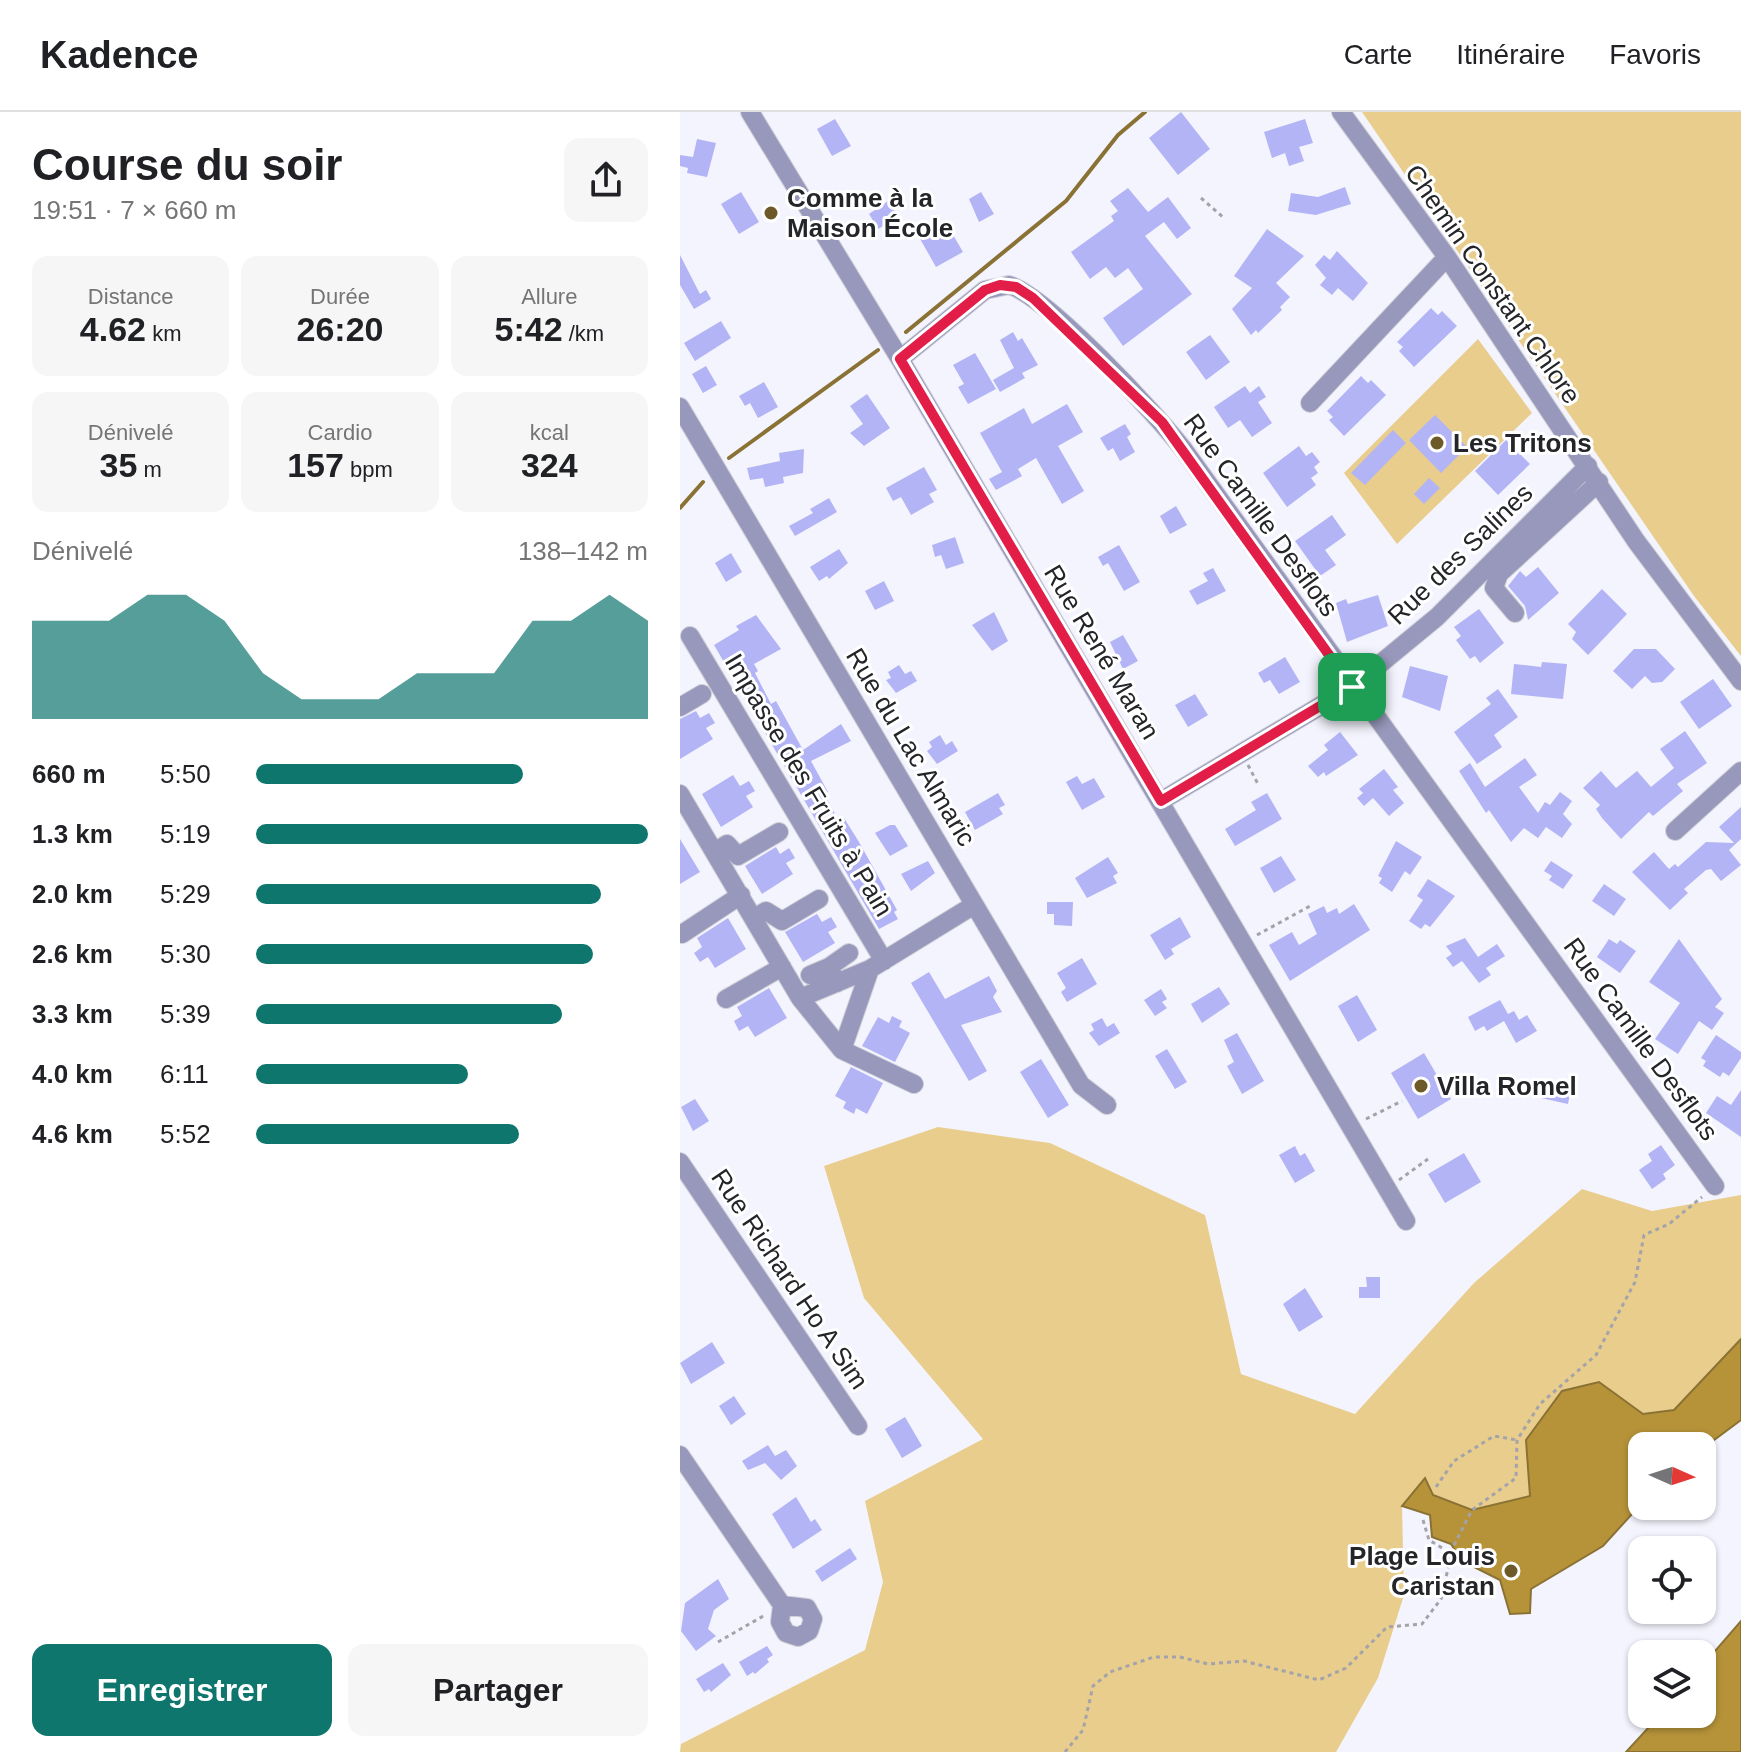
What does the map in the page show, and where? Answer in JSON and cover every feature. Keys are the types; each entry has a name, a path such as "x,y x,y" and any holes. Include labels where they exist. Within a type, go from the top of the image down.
{"street":[{"name":"Rue René Maran","path":"750,112 900,359 1406,1221"},
{"name":"Chemin Constant Chlore","path":"1341,112 1447,257 1636,541 1741,681"},
{"path":"1310,403 1447,257"},
{"name":"Rue Camille Desflots","path":"900,359 985,290 1009,285 1024,292 1162,422 1715,1186"},
{"name":"Rue du Lac Almaric","path":"680,407 1081,1085 1107,1105"},
{"name":"Rue des Salines","path":"1161,801 1352,687 1437,617 1588,466"},
{"path":"1515,613 1494,588 1499,574 1599,482"},
{"name":"Impasse des Fruits à Pain","path":"690,636 877,965"},
{"path":"680,707 702,694"},
{"path":"1675,831 1741,771"},
{"path":"680,794 688,823 716,851 800,998 842,1050 914,1084"},
{"path":"716,851 727,844 738,856 779,832"},
{"path":"682,934 741,895"},
{"path":"754,918 766,911 782,921 819,899"},
{"path":"810,975 833,975 877,965 974,905"},
{"path":"800,998 833,975 849,953"},
{"path":"842,1050 877,965"},
{"path":"726,999 782,967"},
{"name":"Rue Richard Ho A Sim","path":"680,1162 858,1426"},
{"path":"680,1455 782,1605"}],"path":[{"path":"1201,198 1224,218"},
{"path":"1243,753 1259,786"},
{"path":"1243,943 1310,906"},
{"path":"1351,1126 1402,1101"},
{"path":"1386,1189 1428,1159"},
{"path":"1065,1752 1083,1730 1093,1686 1110,1672 1154,1657 1180,1657 1208,1664 1244,1661 1319,1680 1346,1668 1387,1627 1422,1624 1441,1599 1452,1554 1472,1510 1516,1478 1517,1440 1540,1404 1596,1355 1635,1282 1644,1235 1669,1224 1715,1186"},
{"path":"1436,1487 1454,1461 1494,1436 1517,1440"},
{"path":"1423,1520 1429,1540 1452,1554"},
{"path":"718,1642 782,1605"}],"shaded area":[{"path":"1362,112 1741,112 1741,656 1694,596"},
{"name":"Les Tritons","path":"1478,339 1532,413 1397,544 1344,473"},
{"path":"938,1127 1050,1143 1205,1215 1241,1374 1355,1414 1474,1283 1582,1189 1652,1211 1741,1195 1741,1339 1674,1410 1643,1414 1599,1382 1526,1440 1530,1496 1472,1510 1433,1495 1402,1506 1404,1595 1378,1678 1336,1752 680,1752 681,1744 865,1650 883,1582 865,1501 983,1439 864,1298 824,1166"},
{"path":"1741,1339 1741,1420 1716,1439 1716,1432 1628,1432 1628,1518 1603,1546 1531,1589 1530,1613 1510,1614 1500,1580 1462,1561 1451,1544 1432,1537 1430,1515 1402,1506 1425,1478 1433,1495 1472,1510 1530,1496 1526,1440 1562,1391 1599,1382 1643,1414 1674,1410"},
{"path":"1741,1621 1741,1752 1626,1752 1648,1728 1716,1728 1716,1650"}],"building":[{"path":"1181,112 1210,149 1178,175 1149,138"},
{"path":"835,119 851,146 832,156 817,129"},
{"path":"1305,119 1313,143 1299,147 1304,161 1289,166 1285,153 1272,158 1264,132"},
{"path":"697,139 716,143 707,177 687,173 688,168 680,166 680,155 693,157"},
{"path":"1345,187 1351,204 1316,215 1288,211 1291,193 1318,197"},
{"path":"1128,188 1148,212 1168,197 1191,228 1177,239 1164,222 1145,236 1192,294 1123,346 1103,318 1143,289 1128,268 1115,278 1106,267 1090,279 1071,252 1114,221 1111,216 1118,211 1110,201"},
{"path":"741,192 759,222 739,234 721,204"},
{"path":"981,192 994,214 979,222 969,199"},
{"path":"888,201 898,217 878,229 869,214"},
{"path":"945,221 963,252 936,267 919,237"},
{"path":"1267,229 1304,256 1276,283 1290,297 1280,307 1282,310 1258,333 1256,330 1251,335 1232,309 1252,288 1234,276"},
{"path":"1337,251 1368,283 1353,301 1338,288 1332,295 1320,285 1326,278 1315,265 1324,255 1330,260"},
{"path":"680,255 700,294 706,290 711,299 694,309 680,285"},
{"path":"1431,308 1438,315 1442,311 1457,326 1414,367 1399,351 1403,347 1397,342"},
{"path":"721,321 731,338 695,361 684,343"},
{"path":"1013,332 1018,341 1022,338 1038,365 1022,373 1025,378 1000,392 993,380 1014,368 1000,340"},
{"path":"1210,335 1230,362 1206,380 1186,352"},
{"path":"975,353 996,389 968,404 958,387 964,384 953,365"},
{"path":"706,366 717,385 703,393 692,374"},
{"path":"1361,376 1368,383 1371,380 1386,395 1344,436 1329,420 1333,417 1327,411"},
{"path":"764,382 778,407 758,418 750,403 745,406 739,396"},
{"path":"1245,386 1250,393 1259,386 1266,397 1258,402 1272,423 1252,437 1240,420 1228,428 1214,407"},
{"path":"867,394 890,428 864,446 850,433 863,424 850,406"},
{"path":"1067,404 1083,432 1058,446 1084,491 1062,504 1036,458 1018,469 1022,476 996,490 989,479 1002,472 980,433 1024,408 1032,424"},
{"path":"1435,415 1467,447 1441,473 1409,440"},
{"path":"1125,424 1131,434 1127,437 1135,452 1120,461 1113,448 1108,451 1100,438"},
{"path":"1393,430 1406,443 1365,485 1351,473"},
{"path":"1506,440 1530,464 1498,495 1475,471"},
{"path":"1299,446 1306,456 1312,452 1320,462 1314,467 1318,473 1311,478 1316,485 1287,507 1263,473"},
{"path":"804,449 803,473 783,477 784,483 765,487 763,478 750,480 747,468 780,461 779,453"},
{"path":"924,467 937,490 929,494 934,502 911,515 901,497 893,501 886,488"},
{"path":"1429,478 1440,488 1424,504 1414,494"},
{"path":"829,498 837,512 795,536 789,526 813,513 810,509"},
{"path":"1176,506 1187,525 1170,534 1160,516"},
{"path":"1332,515 1346,535 1325,550 1336,565 1320,576 1295,541"},
{"path":"955,537 964,563 946,569 941,555 935,557 932,545"},
{"path":"1119,545 1140,582 1124,591 1108,563 1103,566 1098,557"},
{"path":"839,549 848,563 829,579 827,576 819,581 810,567"},
{"path":"731,553 742,572 726,582 715,563"},
{"path":"1538,567 1559,593 1528,620 1525,606 1508,586 1520,571 1526,577"},
{"path":"1213,568 1226,591 1197,605 1189,591 1208,581 1203,573"},
{"path":"884,581 894,601 875,610 865,591"},
{"path":"1602,589 1627,614 1588,655 1572,639 1576,632 1568,624"},
{"path":"1378,595 1388,626 1347,642 1336,603 1346,599 1348,604"},
{"path":"1479,609 1504,643 1480,663 1475,656 1470,659 1456,640 1461,636 1454,627"},
{"path":"994,612 1008,641 992,651 972,625"},
{"path":"756,615 781,649 754,664 758,671 755,673 771,704 776,701 803,750 841,724 851,741 811,761 839,821 844,818 897,910 894,912 898,919 879,929 714,645 739,630 736,626"},
{"path":"1123,635 1138,661 1123,669 1110,642"},
{"path":"1634,649 1656,649 1675,669 1662,682 1652,683 1645,676 1632,689 1613,671"},
{"path":"1285,657 1300,682 1279,694 1270,680 1264,683 1258,673"},
{"path":"1542,662 1567,664 1563,699 1511,694 1514,664 1541,667"},
{"path":"899,665 905,674 911,671 917,681 896,693 886,680 891,678 888,672"},
{"path":"1410,666 1448,676 1440,711 1402,697"},
{"path":"1713,679 1732,706 1699,729 1680,702"},
{"path":"1498,689 1518,717 1494,735 1502,747 1477,764 1454,732 1491,704 1486,698"},
{"path":"1195,694 1208,715 1188,727 1175,705"},
{"path":"696,711 700,718 709,713 715,723 706,728 713,739 680,759 680,719"},
{"path":"1685,731 1707,763 1677,784 1683,791 1653,816 1649,812 1621,839 1596,809 1600,805 1583,788 1601,771 1616,788 1637,771 1651,787 1674,768 1660,749"},
{"path":"1340,732 1358,755 1326,776 1324,772 1318,777 1308,766 1328,750 1324,745"},
{"path":"940,735 946,745 952,741 958,751 937,764 927,751 932,747 929,742"},
{"path":"1525,758 1537,775 1519,787 1538,813 1545,802 1550,805 1560,792 1572,801 1563,814 1572,824 1562,838 1546,827 1538,838 1524,828 1511,842 1489,810 1486,813 1459,771 1470,763 1485,787"},
{"path":"1384,769 1398,787 1393,790 1404,803 1389,816 1373,798 1364,806 1357,798 1363,793 1359,789"},
{"path":"733,775 740,786 749,781 755,791 746,796 753,807 721,827 702,794"},
{"path":"1077,776 1082,784 1094,778 1105,797 1082,810 1066,782"},
{"path":"998,793 1005,805 999,808 1003,814 975,830 965,812"},
{"path":"1267,793 1282,819 1235,846 1225,829 1256,810 1251,802"},
{"path":"1741,807 1741,839 1729,850 1741,865 1721,881 1711,869 1706,870 1684,889 1688,893 1670,910 1632,872 1654,852 1669,869 1675,864 1678,867 1706,842 1734,843 1719,827"},
{"path":"895,825 908,846 890,856 875,833"},
{"path":"680,839 700,872 680,884"},
{"path":"1396,841 1422,857 1410,875 1405,871 1392,892 1379,883 1382,878 1378,876"},
{"path":"776,847 780,854 789,848 795,858 786,863 793,874 762,894 745,866"},
{"path":"1281,856 1296,880 1274,893 1260,868"},
{"path":"1108,857 1118,873 1113,876 1117,883 1087,898 1075,878"},
{"path":"928,861 935,873 911,891 901,874"},
{"path":"1551,861 1573,875 1563,889 1549,880 1552,876 1544,871"},
{"path":"1428,879 1455,896 1430,927 1425,924 1421,929 1409,921 1423,900 1417,896"},
{"path":"1604,884 1626,899 1614,916 1592,901"},
{"path":"1047,902 1073,902 1072,926 1054,925 1054,914 1047,914"},
{"path":"1354,904 1370,930 1290,981 1269,945 1292,932 1299,945 1317,934 1308,914 1324,906 1327,913 1337,908 1339,914"},
{"path":"817,914 822,922 831,917 837,927 828,932 835,943 803,962 785,932"},
{"path":"1180,917 1191,937 1171,949 1174,954 1165,960 1150,935"},
{"path":"728,918 746,949 715,968 708,957 700,962 694,953 702,947 697,938"},
{"path":"1465,938 1478,957 1497,944 1505,956 1486,968 1491,975 1479,983 1462,961 1453,967 1446,958 1452,954 1446,946"},
{"path":"1609,939 1617,944 1620,940 1636,951 1620,973 1597,957"},
{"path":"1679,939 1722,999 1715,1007 1724,1013 1712,1030 1699,1021 1678,1054 1655,1039 1680,1003 1649,982"},
{"path":"1082,958 1097,984 1067,1002 1061,992 1066,988 1057,973"},
{"path":"929,972 945,999 989,976 997,991 993,997 1002,1012 961,1025 987,1071 969,1081 911,983"},
{"path":"1219,987 1230,1004 1202,1023 1191,1004"},
{"path":"769,988 787,1018 755,1037 748,1026 739,1031 734,1021 742,1016 737,1007"},
{"path":"1161,989 1167,999 1162,1002 1167,1008 1155,1016 1144,1000"},
{"path":"1357,995 1377,1030 1358,1042 1338,1006"},
{"path":"1500,1000 1508,1014 1514,1011 1519,1020 1527,1015 1537,1031 1516,1043 1504,1021 1487,1031 1484,1026 1475,1031 1468,1017"},
{"path":"892,1016 902,1021 899,1027 910,1033 895,1062 862,1046 878,1017 889,1023"},
{"path":"1102,1018 1107,1027 1114,1023 1120,1033 1099,1046 1089,1033 1094,1030 1091,1024"},
{"path":"1237,1033 1264,1081 1242,1094 1227,1066 1234,1062 1224,1040"},
{"path":"1716,1035 1741,1052 1741,1058 1729,1076 1723,1072 1720,1077 1703,1066 1706,1061 1701,1058"},
{"path":"1167,1049 1187,1082 1175,1089 1155,1056"},
{"name":"Villa Romel","path":"1424,1053 1451,1099 1418,1119 1391,1073"},
{"path":"1041,1059 1069,1105 1048,1118 1020,1072"},
{"path":"851,1067 883,1083 867,1114 856,1108 854,1114 843,1108 846,1102 835,1096"},
{"path":"1544,1082 1571,1088 1568,1104 1541,1098"},
{"path":"1741,1090 1741,1137 1706,1113 1717,1096 1731,1105"},
{"path":"695,1099 709,1121 693,1131 681,1107"},
{"path":"1661,1145 1675,1165 1663,1174 1666,1179 1652,1189 1639,1170 1652,1161 1648,1154"},
{"path":"1295,1146 1300,1156 1305,1153 1315,1171 1295,1183 1279,1155"},
{"path":"1464,1153 1481,1182 1445,1203 1428,1174"},
{"path":"1366,1277 1380,1277 1380,1298 1359,1298 1359,1287 1367,1287"},
{"path":"1305,1288 1323,1317 1299,1332 1283,1304"},
{"path":"712,1342 725,1363 691,1384 680,1363"},
{"path":"734,1396 746,1414 731,1425 719,1406"},
{"path":"905,1417 922,1446 902,1458 885,1429"},
{"path":"768,1445 775,1456 786,1450 797,1466 781,1480 765,1463 748,1470 742,1461"},
{"path":"796,1497 811,1522 815,1519 822,1530 793,1549 772,1514"},
{"path":"850,1548 857,1559 822,1582 815,1571"},
{"path":"718,1579 729,1599 714,1610 708,1629 716,1636 696,1651 681,1631 685,1603"},
{"path":"767,1646 773,1655 767,1659 769,1662 755,1674 753,1672 747,1676 739,1662"},
{"path":"723,1663 731,1675 711,1692 709,1689 704,1692 696,1679"}],"waterway":[{"path":"906,332 1066,201 1118,135 1145,112"},
{"path":"729,458 878,350"},
{"path":"680,508 703,482"}],"place":[{"name":"Comme à la Maison École","path":"771,213"},
{"name":"Les Tritons","path":"1437,443"},
{"name":"Villa Romel","path":"1421,1086"},
{"name":"Plage Louis Caristan","path":"1511,1571"}],"route":[{"path":"1009,285 1033,298 1162,422 1352,687 1161,801 900,359 985,290 1009,285"}]}
